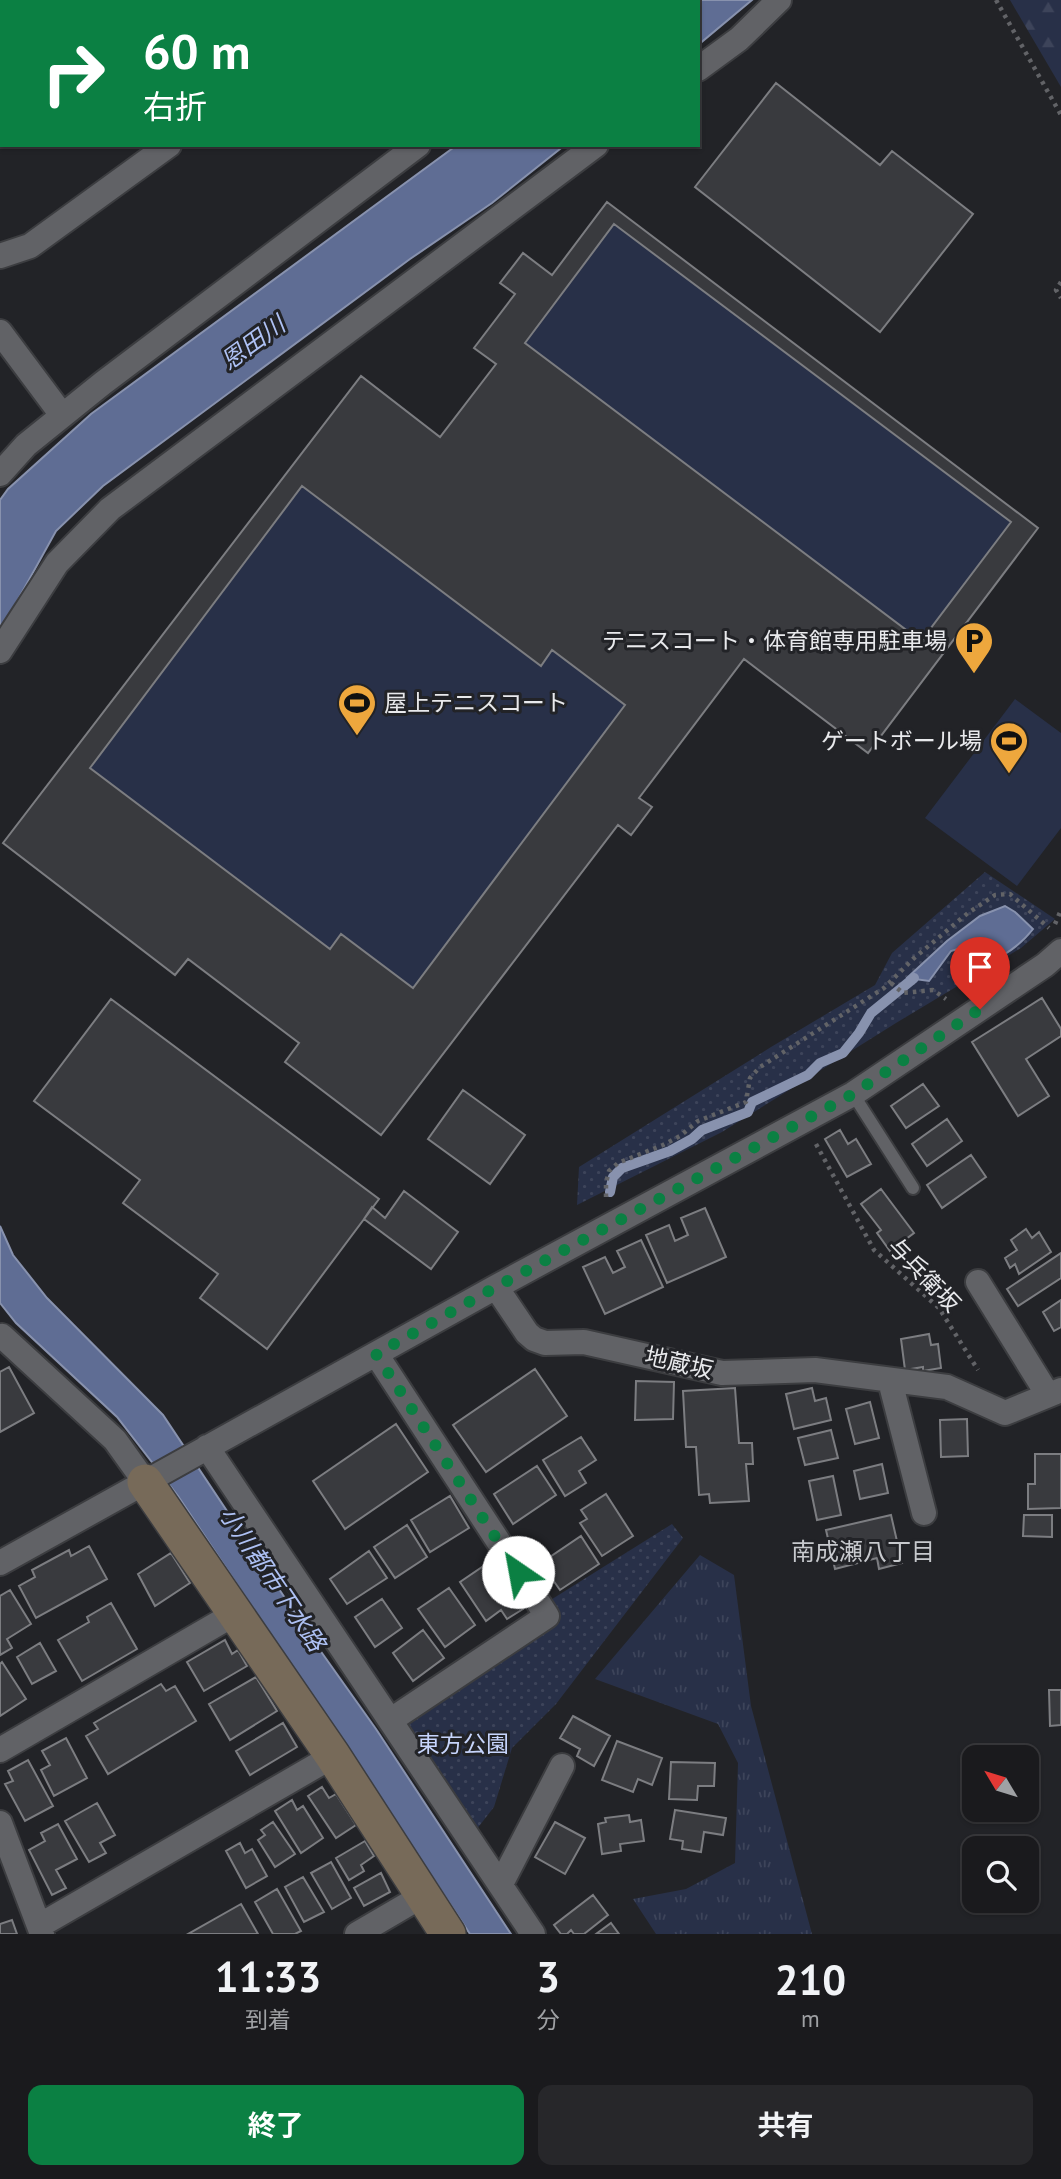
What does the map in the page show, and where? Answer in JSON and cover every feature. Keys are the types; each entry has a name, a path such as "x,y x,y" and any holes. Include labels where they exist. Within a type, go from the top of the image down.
{"street":[{"path":"700,68 739,39 779,0"},
{"path":"0,256 30,246 166,147"},
{"path":"0,474 26,444 62,415 415,147"},
{"path":"0,651 57,563 110,509 593,147"},
{"path":"0,332 62,415"},
{"path":"0,1563 496,1287 853,1094 1045,965 1056,941"},
{"path":"978,1282 1054,1392 1005,1413"},
{"name":"地蔵坂","path":"496,1287 527,1333 545,1343 584,1342 722,1373 815,1370 947,1387 1005,1413"},
{"path":"0,1337 115,1440 148,1480 448,1934"},
{"path":"376,1354 547,1616 391,1720"},
{"path":"890,1381 924,1513"},
{"path":"204,1449 391,1720 533,1934"},
{"path":"0,1749 236,1614"},
{"path":"0,1823 41,1930 332,1756"},
{"path":"501,1884 562,1766"},
{"path":"358,1934 422,1896"}],"lane":[{"path":"853,1094 913,1188"}],"path":[{"path":"996,0 1061,115"},
{"path":"1061,282 1056,290 1061,298"},
{"path":"607,1205 606,1184 609,1171 618,1163 663,1145 680,1136 698,1121 746,1102 750,1078 760,1067 891,983 942,934 995,895 1010,894 1056,941"},
{"path":"891,983 903,993 933,990 952,1004"},
{"name":"与兵衛坂","path":"803,1121 874,1250 939,1308 1005,1413"}],"green space":[{"path":"1010,0 1061,0 1061,87"},
{"path":"614,224 1011,522 921,641 525,343"},
{"name":"屋上テニスコート","path":"302,486 540,666 552,650 625,705 413,988 341,934 330,949 90,768"},
{"name":"ゲートボール場","path":"1015,699 1061,733 1061,828 1017,886 925,818"},
{"path":"985,872 1055,919 1021,948 722,1132 577,1205 579,1167 875,985 892,953"},
{"name":"東方公園","path":"672,1524 683,1538 556,1704 512,1748 494,1807 469,1839 398,1732 560,1622 549,1601"},
{"path":"700,1555 734,1575 751,1706 812,1934 656,1934 633,1899 686,1889 735,1863 738,1763 718,1724 595,1679"}],"water":[{"path":"700,0 752,0 700,43"},
{"name":"恩田川","path":"454,147 562,147 492,203 410,259 103,486 56,531 0,632 0,500 8,489 91,414"},
{"path":"1005,906 1033,929 1019,944 993,961 965,971 957,963 961,948 951,951 929,981 915,979 907,985 907,978 947,941 980,916"},
{"name":"小川都市下水路","path":"0,1226 13,1255 47,1298 163,1415 511,1934 470,1934 178,1496 117,1417 16,1323 0,1303"}],"building":[{"path":"776,83 880,165 892,151 973,214 880,332 695,187"},
{"path":"607,202 1038,528 868,753 744,659 639,798 652,807 631,835 618,825 381,1135 285,1062 299,1043 188,959 175,975 3,843 361,376 440,437 496,364 474,348 515,294 500,283 523,253 552,275","holes":["614,224 1011,522 921,641 525,343","302,486 541,666 552,650 625,705 413,988 341,934 330,949 90,768"]},
{"path":"1042,998 1061,1029 1061,1036 1026,1059 1049,1096 1018,1116 972,1042"},
{"path":"111,999 379,1199 267,1349 200,1298 218,1274 123,1203 140,1180 34,1101"},
{"path":"923,1084 939,1106 906,1128 891,1106"},
{"path":"463,1090 525,1135 490,1184 428,1139"},
{"path":"947,1119 962,1141 927,1166 912,1144"},
{"path":"840,1130 848,1144 856,1139 871,1164 847,1177 825,1139"},
{"path":"971,1155 986,1177 942,1208 927,1185"},
{"path":"881,1189 914,1233 890,1251 877,1233 881,1230 861,1204"},
{"path":"404,1191 458,1232 431,1269 364,1219 372,1207 385,1218"},
{"path":"705,1208 726,1257 667,1283 646,1235 669,1225 675,1241 688,1235 681,1218"},
{"path":"1026,1229 1032,1238 1039,1232 1051,1252 1019,1274 1015,1264 1010,1268 1005,1258 1017,1250 1011,1240"},
{"path":"641,1240 663,1287 605,1314 583,1267 605,1257 613,1273 625,1267 617,1251"},
{"path":"1061,1253 1061,1278 1018,1306 1007,1289"},
{"path":"1061,1300 1061,1327 1054,1331 1043,1312"},
{"path":"929,1334 931,1345 938,1344 941,1368 905,1370 901,1339"},
{"path":"9,1367 34,1413 0,1432 0,1372"},
{"path":"535,1369 567,1416 486,1472 453,1425"},
{"path":"636,1381 674,1382 673,1419 635,1420"},
{"path":"735,1388 739,1443 752,1443 753,1464 746,1464 749,1501 710,1503 709,1494 699,1495 696,1447 686,1447 683,1391"},
{"path":"812,1388 815,1401 826,1398 831,1420 794,1429 786,1394"},
{"path":"870,1402 879,1438 855,1444 846,1409"},
{"path":"967,1419 968,1456 941,1457 940,1420"},
{"path":"396,1424 428,1472 345,1529 313,1481"},
{"path":"831,1430 838,1458 805,1465 798,1438"},
{"path":"581,1437 596,1460 579,1471 586,1483 565,1496 543,1460"},
{"path":"1035,1454 1061,1454 1061,1508 1028,1509 1028,1484 1035,1484"},
{"path":"882,1464 888,1493 860,1499 854,1471"},
{"path":"537,1466 556,1495 513,1524 494,1494"},
{"path":"833,1476 841,1515 817,1520 809,1481"},
{"path":"606,1494 633,1536 602,1556 580,1523 587,1519 581,1510"},
{"path":"450,1496 469,1528 430,1552 411,1520"},
{"path":"891,1515 902,1563 879,1569 877,1558 835,1569 826,1530"},
{"path":"1024,1515 1052,1515 1052,1537 1023,1536"},
{"path":"407,1525 427,1557 395,1578 374,1547"},
{"path":"581,1536 599,1564 560,1590 541,1563"},
{"path":"89,1546 107,1579 36,1618 19,1586 35,1577 32,1570 69,1550 71,1556"},
{"path":"369,1551 387,1578 347,1604 330,1579"},
{"path":"171,1553 190,1583 155,1606 138,1574"},
{"path":"491,1561 523,1609 507,1619 501,1610 486,1621 460,1582"},
{"path":"449,1588 475,1625 445,1647 418,1609"},
{"path":"10,1590 31,1624 7,1639 12,1648 0,1655 0,1596"},
{"path":"382,1599 402,1628 375,1647 355,1617"},
{"path":"111,1603 137,1649 82,1681 58,1640 89,1622 87,1617"},
{"path":"423,1630 444,1658 413,1681 393,1653"},
{"path":"225,1640 232,1654 238,1650 247,1666 204,1691 187,1662"},
{"path":"40,1643 56,1671 32,1684 17,1657"},
{"path":"2,1662 26,1699 0,1716 0,1664"},
{"path":"256,1677 277,1711 230,1740 209,1704"},
{"path":"161,1684 166,1691 175,1686 196,1721 108,1774 86,1736 98,1729 94,1723"},
{"path":"1049,1690 1061,1690 1061,1725 1050,1726"},
{"path":"573,1716 610,1736 594,1766 577,1756 580,1749 560,1738"},
{"path":"283,1723 297,1747 250,1775 236,1751"},
{"path":"66,1738 87,1778 54,1796 41,1770 50,1765 42,1751"},
{"path":"617,1741 662,1758 652,1785 638,1779 633,1792 602,1780"},
{"path":"28,1760 53,1806 25,1821 5,1784 13,1781 8,1771"},
{"path":"671,1762 715,1763 714,1786 698,1786 697,1800 669,1799"},
{"path":"322,1787 329,1798 336,1794 356,1825 336,1838 308,1796"},
{"path":"292,1800 297,1810 303,1806 323,1838 301,1853 275,1811"},
{"path":"97,1803 115,1835 100,1843 106,1853 89,1862 65,1821"},
{"path":"675,1810 726,1818 723,1835 704,1832 701,1852 682,1849 683,1841 670,1839"},
{"path":"629,1815 630,1822 641,1820 644,1841 620,1844 621,1851 602,1854 598,1824 606,1822 605,1818"},
{"path":"273,1822 295,1854 275,1867 258,1840 265,1835 261,1830"},
{"path":"555,1822 585,1838 565,1874 535,1857"},
{"path":"58,1824 77,1859 56,1870 66,1888 52,1895 29,1850 45,1841 41,1833"},
{"path":"365,1841 374,1856 361,1865 364,1871 349,1880 336,1858"},
{"path":"240,1843 245,1853 252,1849 267,1876 246,1888 226,1851"},
{"path":"331,1862 351,1898 332,1909 311,1873"},
{"path":"381,1873 390,1892 364,1906 354,1888"},
{"path":"303,1877 324,1912 304,1922 285,1887"},
{"path":"277,1889 301,1931 295,1934 273,1934 255,1902"},
{"path":"593,1895 608,1915 584,1934 574,1934 571,1930 567,1934 561,1934 554,1925"},
{"path":"241,1904 258,1934 188,1934"},
{"path":"12,1920 17,1934 0,1934 0,1924"},
{"path":"611,1923 619,1934 596,1934"}],"waterway":[{"path":"610,1192 613,1177 622,1168 670,1151 702,1130 748,1112 752,1102 808,1075 820,1063 843,1053 871,1013 914,978"}],"place":[{"name":"テニスコート・体育館専用駐車場","path":"974,675"},
{"name":"屋上テニスコート","path":"357,737"},
{"name":"ゲートボール場","path":"1009,775"}],"district":[{"name":"南成瀬八丁目","path":"863,1552"}],"route":[{"path":"518,1572 376,1354 853,1094 980,1009"}]}
